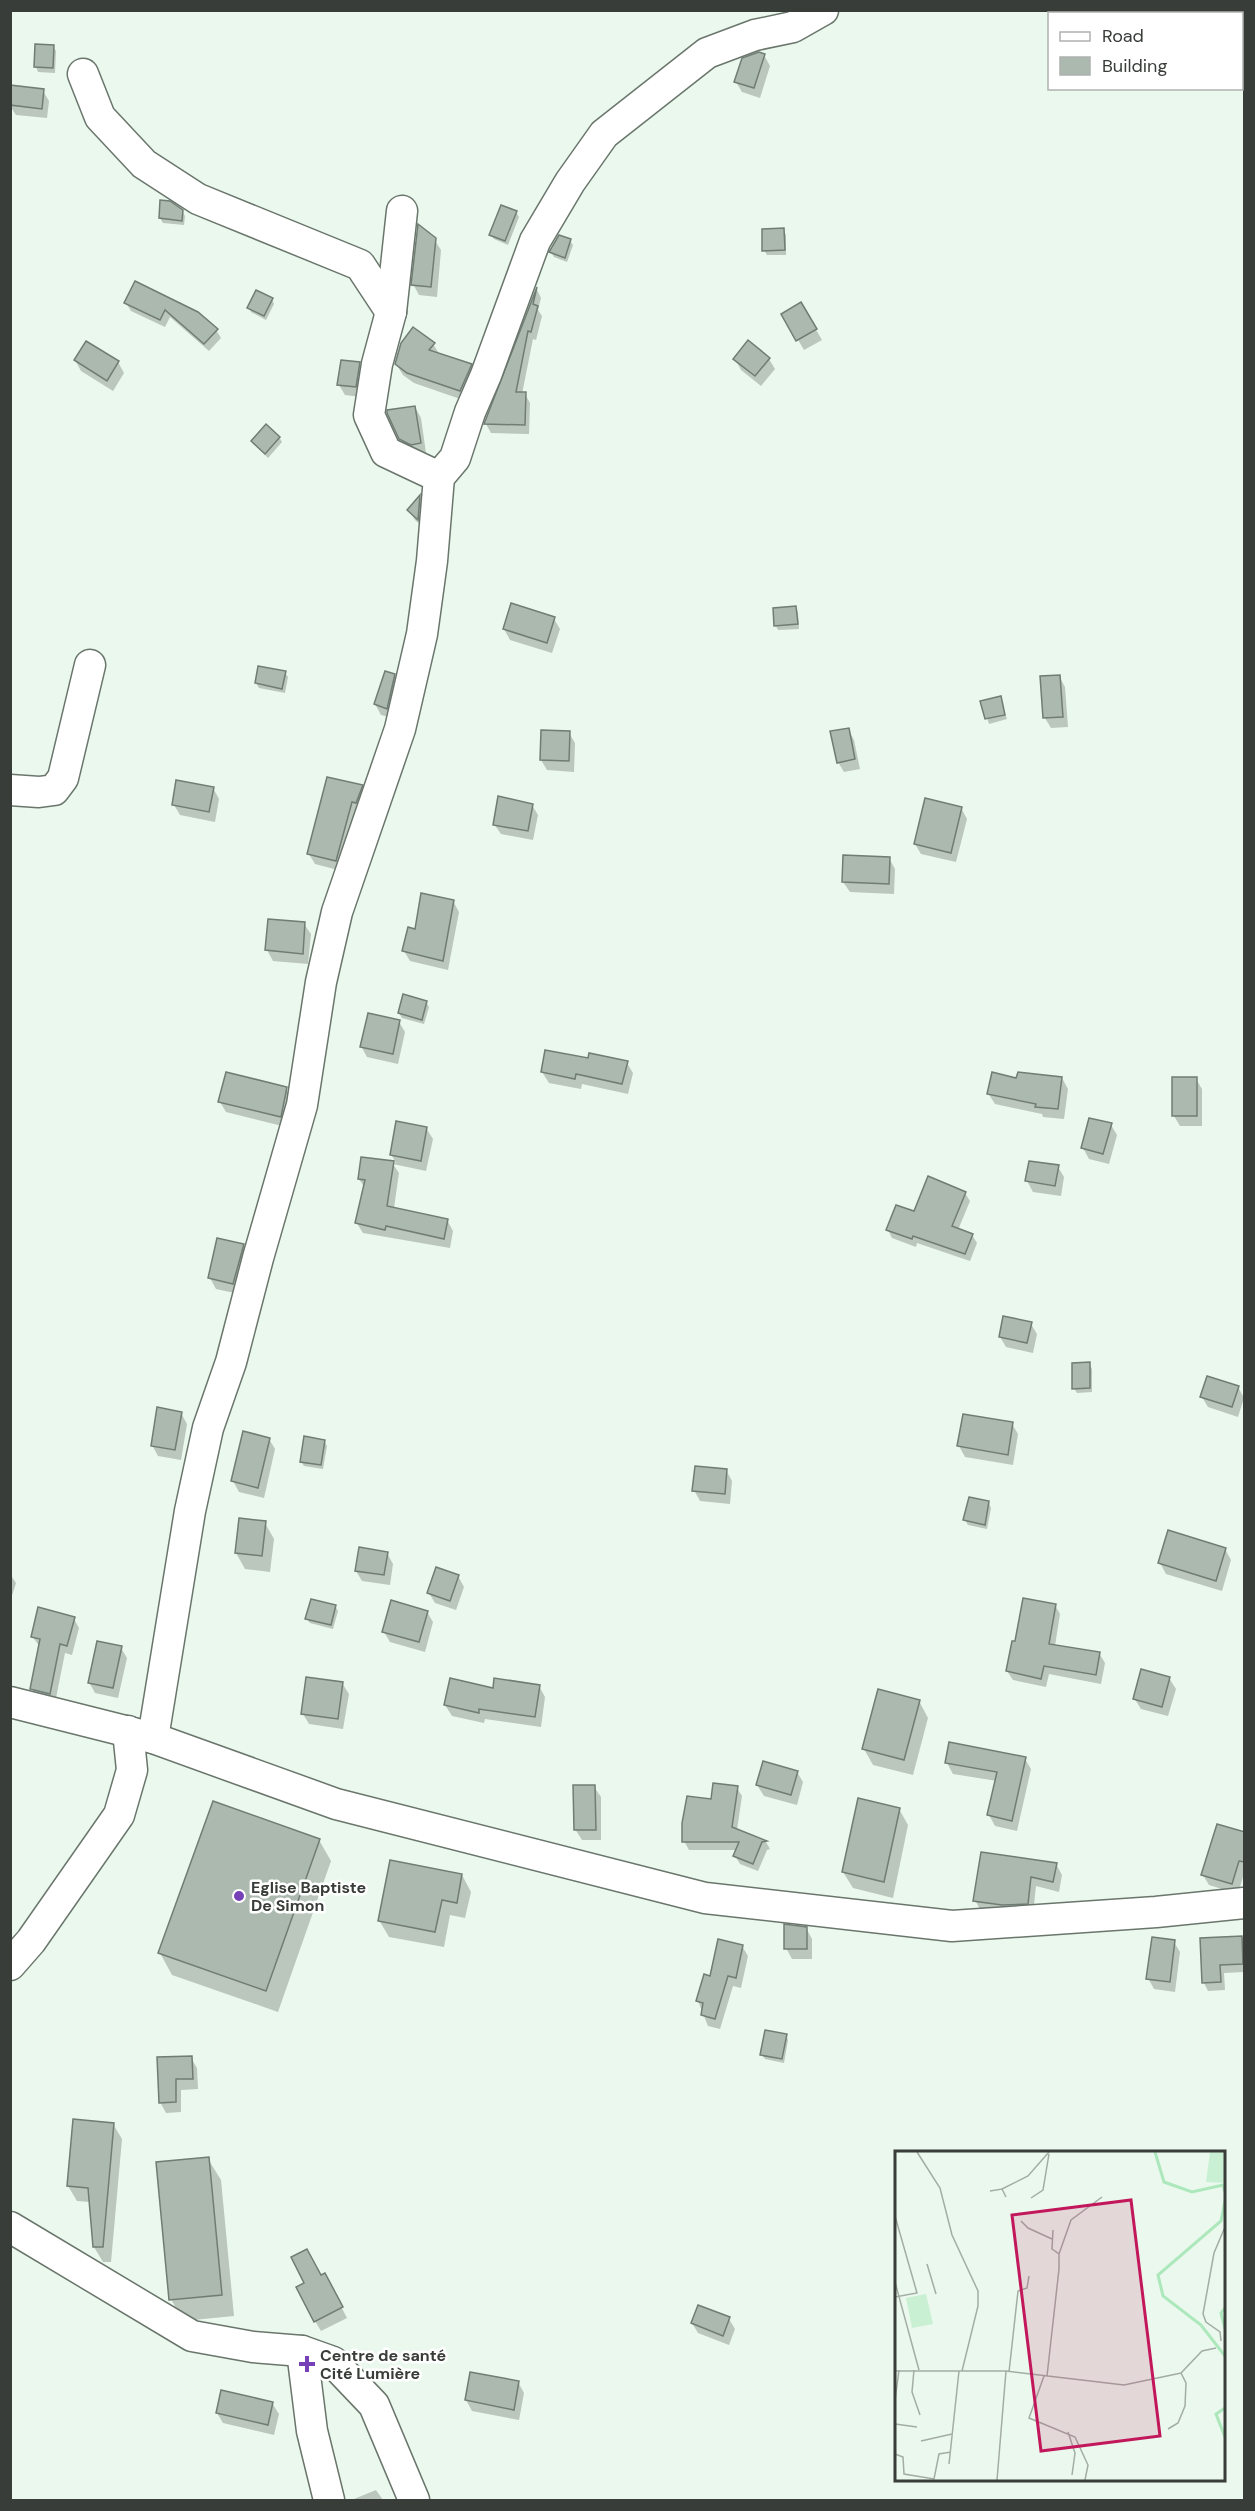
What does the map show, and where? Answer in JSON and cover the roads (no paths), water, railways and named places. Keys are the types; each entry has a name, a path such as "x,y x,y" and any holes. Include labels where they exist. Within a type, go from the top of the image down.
{"street":[{"path":"10,1965 31,1941 119,1815 132,1770 208,1428 231,1362 302,1105 319,993 337,912 400,729 422,634 432,561 439,477 455,458 470,412 536,240 570,182 604,134 707,53 755,35 794,27 823,10"},
{"path":"82,74 100,117 144,164 198,199 360,265 391,312"},
{"path":"402,211 391,312 377,364 369,415 386,452 439,477"},
{"path":"10,790 39,792 54,790 63,778 90,665"},
{"path":"10,1702 140,1734 336,1804 705,1898 952,1926 1156,1912 1245,1902"},
{"path":"10,2227 192,2336 253,2347 302,2351 333,2362 374,2405 414,2500"},
{"path":"302,2351 312,2431 329,2500"}],"place":[{"name":"Eglise Baptiste De Simon","path":"239,1896"},
{"name":"Centre de santé Cité Lumière","path":"307,2364"}]}
